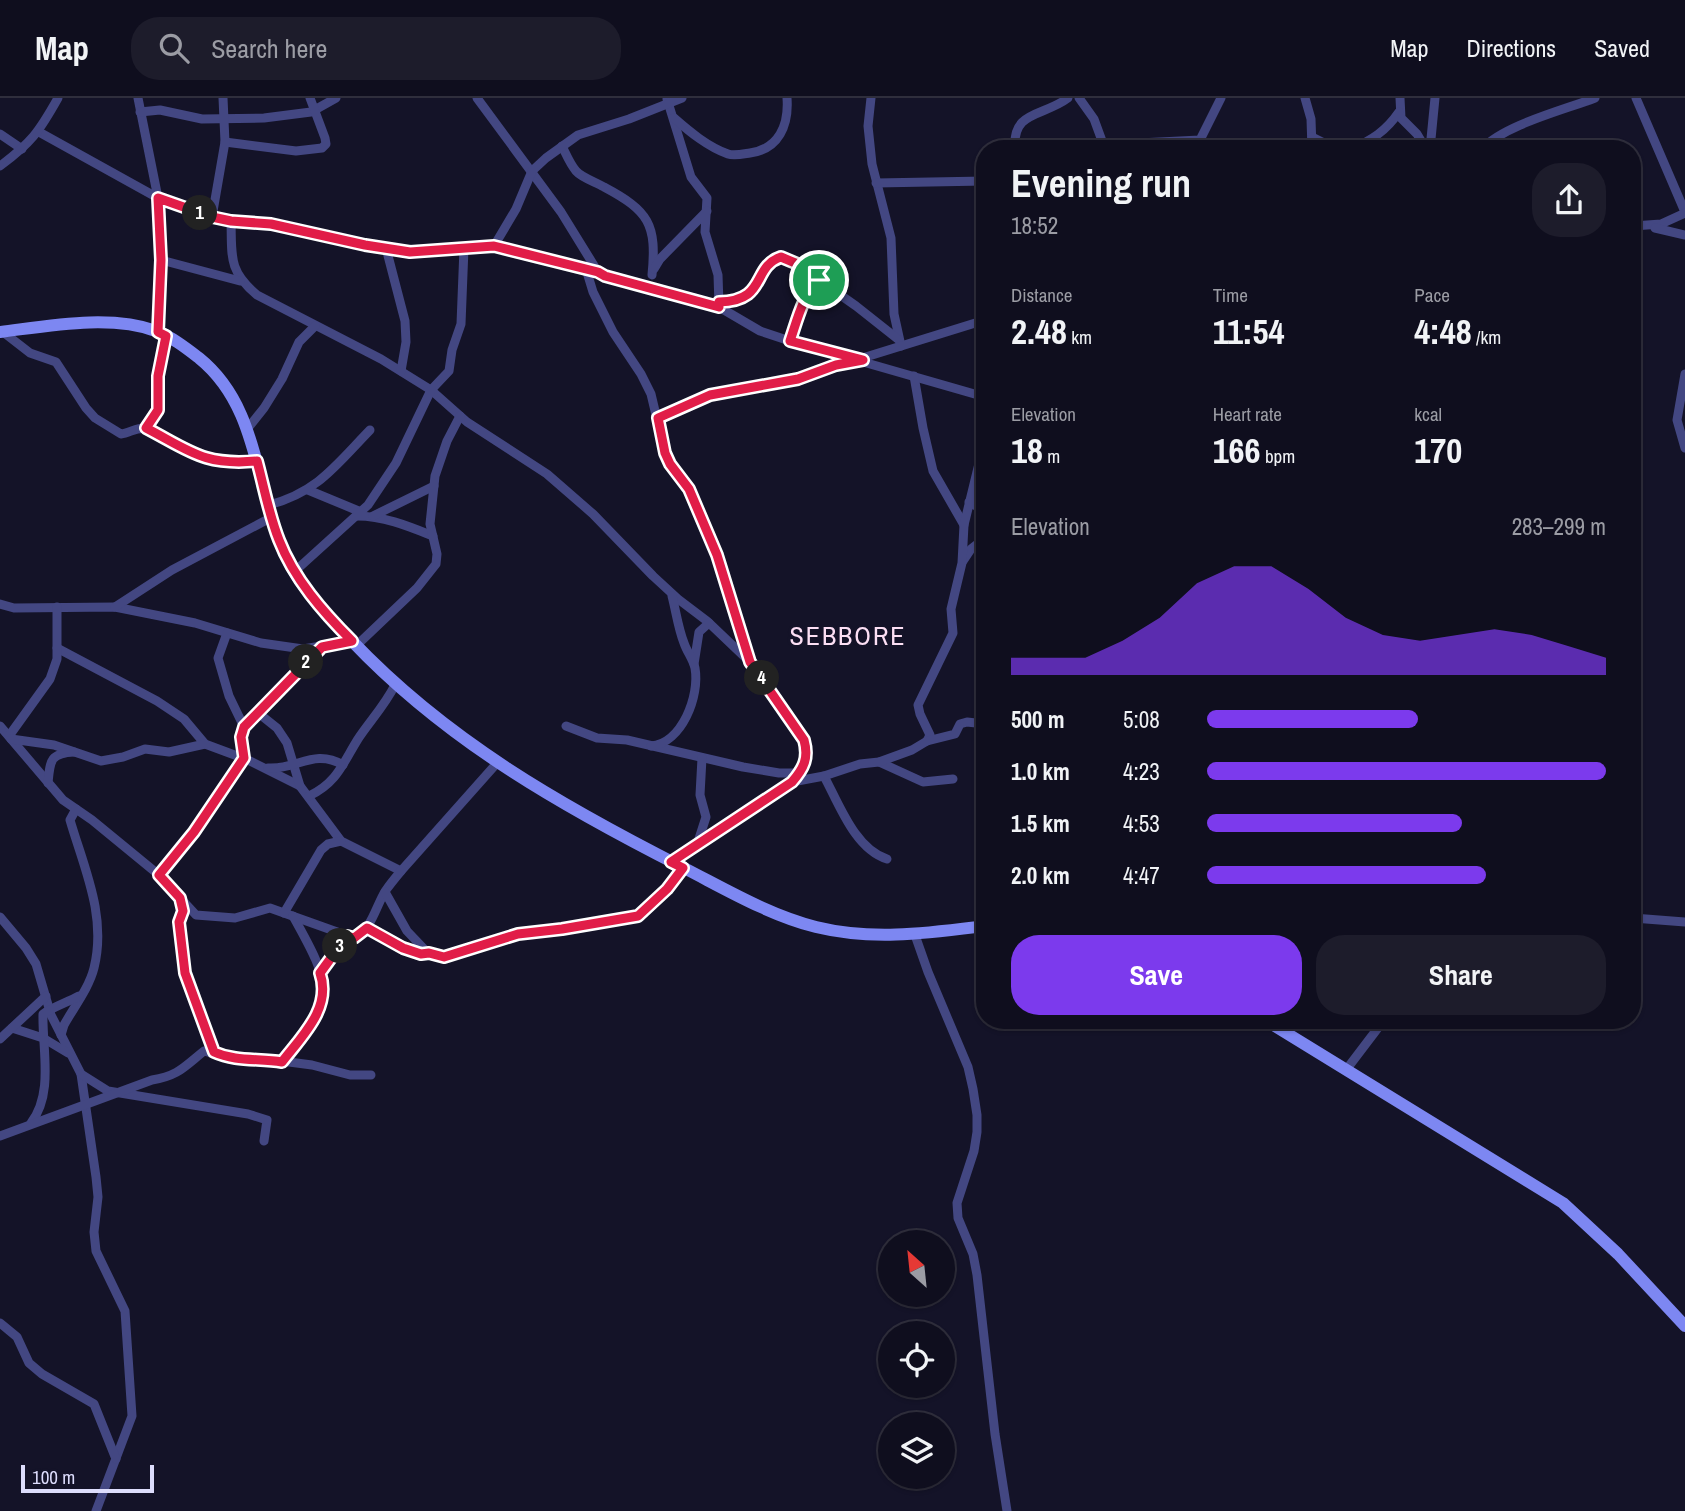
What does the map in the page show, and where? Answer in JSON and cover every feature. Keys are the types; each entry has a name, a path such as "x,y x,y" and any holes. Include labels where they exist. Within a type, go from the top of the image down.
{"main road":[{"path":"1,332 100,322 134,324 162,334 202,361 233,397 248,428 278,539 294,572 312,597 395,685 452,732 497,763 589,818 677,865 761,908 816,927 874,935 915,935 976,927"},
{"path":"1280,1029 1563,1203 1618,1254 1685,1326"}],"street":[{"path":"0,166 39,132 58,98"},
{"path":"138,98 158,198 161,260 162,334 158,410 146,428"},
{"path":"212,217 225,142 223,98"},
{"path":"225,142 296,151 318,150 326,144 310,98"},
{"path":"140,112 159,110 202,118 225,119 291,115 315,110 336,98"},
{"path":"477,98 561,212 598,272"},
{"path":"494,246 516,209 532,172 562,146 578,135 682,98"},
{"path":"673,117 712,146 730,155 747,154 763,151 775,142 785,128 787,98"},
{"path":"871,98 868,126 876,183 891,238 894,314 900,343"},
{"path":"1014,140 1018,124 1068,98"},
{"path":"1079,98 1094,119 1102,140"},
{"path":"1200,140 1222,98"},
{"path":"1305,98 1311,119 1312,137 1318,140"},
{"path":"1400,98 1401,118 1421,140"},
{"path":"1429,140 1435,98"},
{"path":"1494,140 1521,125 1595,98"},
{"path":"1636,98 1685,213 1669,222 1641,226"},
{"path":"668,101 691,177 707,198 705,232 718,275 719,304"},
{"path":"1369,140 1388,127 1399,112"},
{"path":"39,132 158,198 212,217 271,224 386,248 410,252 494,246 598,272 648,288 719,304 745,298 773,262 781,257 812,270 819,280 856,306 900,343"},
{"path":"0,134 22,149"},
{"path":"562,146 576,172 616,193 645,214 652,240 652,275"},
{"path":"876,183 976,181"},
{"path":"648,288 660,259 707,211"},
{"path":"231,221 232,257 240,281"},
{"path":"1650,225 1685,235"},
{"path":"386,248 405,321 406,342 401,370"},
{"path":"294,572 359,514 396,463 431,390 449,371 452,350 460,330 464,248"},
{"path":"161,260 240,281 257,295 401,370 431,390 460,416 547,474 593,514 672,594 709,623 750,662 804,740 808,752 806,764 792,782 697,845 677,865 667,889 638,916 518,934 444,957 403,948 367,928"},
{"path":"586,269 593,292 613,332 641,373 651,394 665,453 689,489 717,555 750,662"},
{"path":"790,341 804,304 819,280"},
{"path":"719,304 760,331 976,394"},
{"path":"658,418 710,395 798,379 836,365 863,360 900,343 976,322"},
{"path":"248,428 282,379 299,342 315,326"},
{"path":"1,332 30,353 55,362 86,408 121,435 138,428 146,428 187,451 221,463 257,461"},
{"path":"1685,374 1677,421 1685,448"},
{"path":"914,376 933,471 964,525"},
{"path":"0,604 13,608 115,607 195,623 261,643 303,649 354,644 417,588 436,564 437,554 430,524 434,486 447,440 460,416"},
{"path":"115,607 308,490 333,469 370,430"},
{"path":"927,741 930,735 918,705 953,634 951,609 962,563 964,525 976,474"},
{"path":"373,516 434,486"},
{"path":"308,490 359,514 433,536"},
{"path":"969,502 976,506"},
{"path":"962,563 976,545"},
{"path":"672,594 682,637 694,664"},
{"path":"10,738 50,679 57,659 57,607"},
{"path":"650,746 665,741 687,719 695,682 694,664 699,632 709,623"},
{"path":"228,633 218,658 229,696 244,727"},
{"path":"159,875 194,832 244,758 241,737 244,727 322,647"},
{"path":"57,648 157,701 184,719 205,744 244,758 300,786 341,841 401,871"},
{"path":"309,796 321,789 343,765 395,685"},
{"path":"257,712 277,728 287,743 300,786"},
{"path":"792,782 824,776 860,764 879,762 912,750 927,741 955,734 960,724 976,723"},
{"path":"0,726 63,800 159,875 196,915 234,918 270,908 354,938 367,928 385,892 401,871 497,763"},
{"path":"566,726 597,738 627,740 759,770 801,773"},
{"path":"10,738 35,741 104,761 145,749 169,752 205,744"},
{"path":"48,783 49,770 57,754 79,753"},
{"path":"263,768 286,768 323,757 343,765"},
{"path":"697,845 706,817 700,794 702,758"},
{"path":"879,762 923,782 953,779"},
{"path":"824,776 864,845 877,856 887,859"},
{"path":"318,809 317,801 321,789"},
{"path":"61,1035 94,967 97,925 94,896 70,820 76,809"},
{"path":"288,914 321,850 328,844 341,841"},
{"path":"385,892 407,931 429,953"},
{"path":"180,898 183,911 179,922 185,973 214,1052"},
{"path":"282,1062 319,1010 324,992 313,951 288,914"},
{"path":"0,917 36,964 50,1009 80,1074 98,1197 94,1232 96,1251 125,1311 132,1416 96,1511"},
{"path":"1641,919 1685,922"},
{"path":"915,935 968,1067 977,1115 974,1151 957,1203 958,1218 967,1237 977,1275 995,1434 1007,1511"},
{"path":"320,973 347,936"},
{"path":"31,1123 44,1098 43,1014 80,995"},
{"path":"0,1039 46,996"},
{"path":"12,1028 43,1038 70,1054"},
{"path":"1346,1070 1377,1029"},
{"path":"0,1136 84,1104 178,1073 204,1051 233,1059 266,1059 313,1065 351,1075 371,1075"},
{"path":"80,1074 116,1093 248,1114 267,1120 264,1141"},
{"path":"0,1323 17,1337 29,1363 42,1374 94,1404 116,1459"}],"district":[{"name":"SEBBORE","path":"848,636"}],"route":[{"path":"158,198 212,217 271,224 410,252 494,246 598,272 719,307 719,302 734,302 745,298 754,289 762,274 781,257 812,270 819,280 804,304 790,341 863,360 836,365 798,379 710,395 658,418 665,453 689,489 707,528 750,662 788,713 804,740 808,752 801,773 792,782 671,862 683,868 667,889 638,916 518,934 444,957 403,948 367,928 354,938 347,936 320,973 324,992 319,1010 301,1039 282,1062 233,1059 214,1052 187,983 179,922 183,911 180,898 159,875 194,832 244,758 241,732 244,727 322,647 352,641 312,597 294,572 278,539 257,461 221,463 187,451 146,428 158,410 158,376 166,336 158,332 161,260 158,198"}]}
